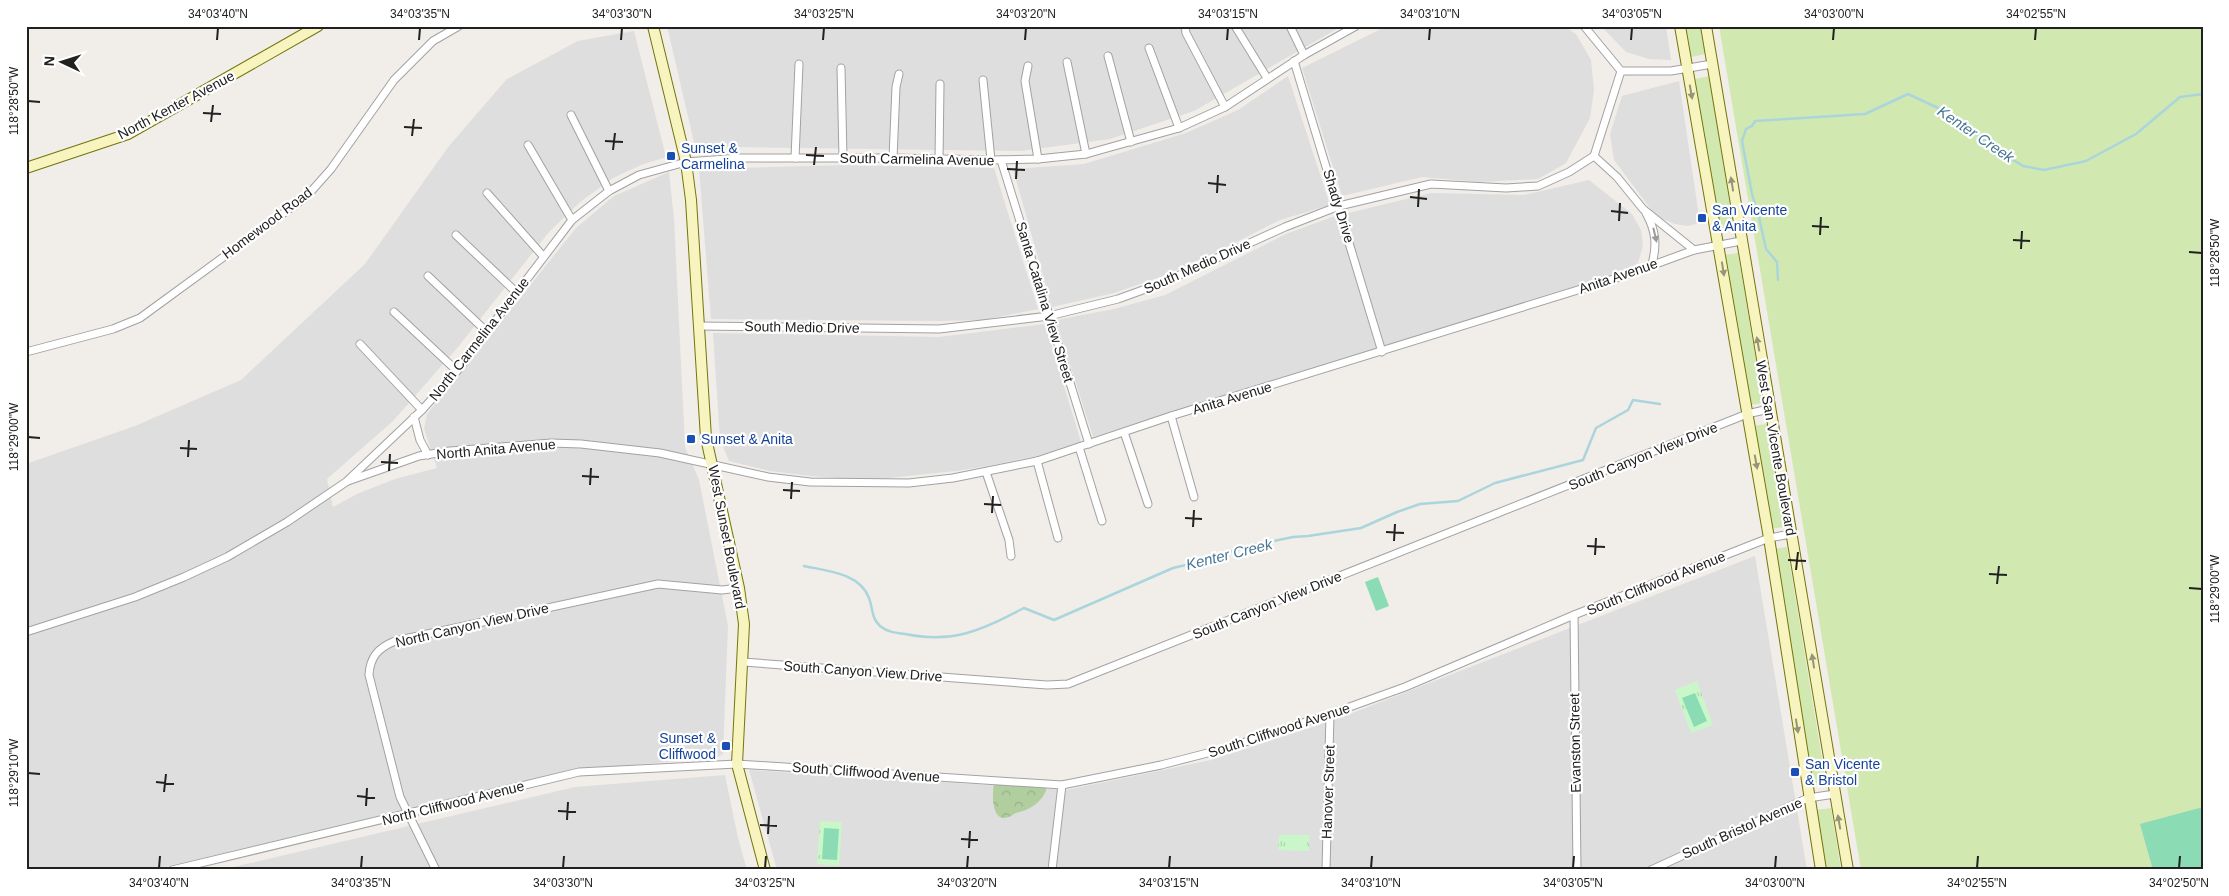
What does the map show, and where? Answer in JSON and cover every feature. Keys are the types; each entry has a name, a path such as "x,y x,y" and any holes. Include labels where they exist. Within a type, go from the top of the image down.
{"main road":[{"name":"North Kenter Avenue","path":"26,168 128,134 318,26"},
{"name":"West Sunset Boulevard","path":"653,26 686,162 691,200 706,438 739,588 744,624 737,764 765,870"},
{"name":"West San Vicente Boulevard","path":"1680,26 1769,538 1808,798 1821,870"},
{"name":"West San Vicente Boulevard","path":"1706,26 1848,870"}],"street":[{"name":"Homewood Road","path":"26,352 113,329 140,318 307,196 331,169 394,80 433,40 459,26"},
{"path":"1185,26 1186,33 1225,107"},
{"path":"1235,26 1267,78"},
{"path":"1290,26 1304,55"},
{"name":"South Carmelina Avenue","path":"686,162 740,158 1001,160 1038,159 1086,154 1179,128 1225,107 1344,29 1356,26"},
{"path":"1584,26 1622,71 1671,71 1712,64"},
{"path":"1149,48 1179,128"},
{"path":"1108,56 1131,142"},
{"path":"1067,62 1086,154"},
{"name":"Shady Drive","path":"1294,62 1382,352"},
{"path":"795,158 800,64"},
{"path":"1028,66 1025,81 1038,159"},
{"path":"841,68 843,158"},
{"path":"1622,71 1594,156 1617,177 1643,209 1650,221 1657,247 1652,264"},
{"path":"892,158 896,87 899,74"},
{"path":"983,80 991,160"},
{"path":"939,160 940,84"},
{"path":"571,115 609,191"},
{"path":"528,145 572,220"},
{"name":"South Medio Drive","path":"698,326 939,329 1049,316 1118,299 1162,283 1285,227 1339,206 1431,184 1506,188 1538,186 1562,176 1594,156"},
{"name":"Santa Catalina View Street","path":"1001,160 1089,444"},
{"name":"North Carmelina Avenue","path":"26,632 135,597 227,557 287,522 346,482 422,410 457,371 572,220 609,191 639,174 686,162"},
{"path":"487,193 543,256"},
{"path":"1643,209 1694,250"},
{"path":"456,235 516,292"},
{"name":"Anita Avenue","path":"712,465 768,477 851,484 909,483 986,472 1037,461 1172,416 1623,276 1694,250 1741,241"},
{"path":"428,276 486,332"},
{"path":"394,312 457,371"},
{"path":"360,344 422,410"},
{"name":"South Canyon View Drive","path":"743,662 1047,685 1068,684 1747,414 1769,409"},
{"path":"1172,416 1194,497"},
{"name":"North Anita Avenue","path":"414,418 420,440 428,455"},
{"path":"1124,432 1148,504"},
{"name":"North Anita Avenue","path":"346,482 428,455 529,444 582,444 660,453 712,465"},
{"path":"1079,448 1102,521"},
{"path":"1037,461 1058,538"},
{"path":"986,472 1009,540 1011,556"},
{"name":"South Cliffwood Avenue","path":"737,764 1062,785 1194,758 1330,714 1405,687 1574,615 1769,538 1792,534"},
{"name":"North Canyon View Drive","path":"436,870 400,796 369,675 370,664 374,655 383,646 395,641 658,584 722,590 739,588"},
{"name":"Evanston Street","path":"1574,615 1577,870"},
{"name":"Hanover Street","path":"1326,870 1330,714"},
{"name":"North Cliffwood Avenue","path":"173,870 579,772 737,764"},
{"path":"1052,870 1062,785"},
{"name":"South Bristol Avenue","path":"1651,870 1808,798 1835,794"}],"shaded area":[{"path":"667,26 1342,26 1194,111 1110,139 1021,151 734,147 696,151"},
{"path":"1394,26 1564,26 1576,34 1591,60 1594,90 1590,118 1566,163 1538,179 1479,182 1422,177 1342,196 1302,68 1381,29"},
{"path":"1601,26 1666,26 1671,60 1649,59 1626,52"},
{"path":"634,31 666,157 641,165 613,178 580,202 549,232 458,347 393,421 327,479 333,507 359,493 395,479 437,468 424,429 427,414 576,228 614,196 669,172 674,219 685,447 699,480 728,626 723,754 716,758 570,770 170,866 136,870 26,870 26,464 135,426 241,380 365,264 449,146 507,79 578,41"},
{"path":"1288,76 1330,205 1280,220 1217,252 1163,276 1114,293 1052,307 1013,169 1084,164 1186,133 1238,110"},
{"path":"1679,81 1700,223 1687,226 1675,224 1656,216 1614,160 1610,134 1622,96"},
{"path":"845,165 994,168 1038,309 983,320 711,319 699,169"},
{"path":"1589,180 1632,214 1641,230 1643,246 1638,263 1626,270 1093,437 1056,320 1114,309 1165,295 1286,234 1332,217 1431,193 1524,195"},
{"path":"1045,324 1081,442 1037,456 988,466 888,478 851,479 770,471 729,461 720,439 713,333 939,337"},
{"path":"1755,556 1807,870 777,870 749,770 1066,790 1211,760 1337,719"},
{"path":"725,775 738,838 747,870 221,870 575,787"}],"green space":[{"path":"1686,26 1700,26 1705,54 1691,57"},
{"path":"1719,26 2203,26 2203,870 1861,870"},
{"path":"1709,76 1734,229 1720,231 1695,79"},
{"path":"1738,253 1763,403 1749,405 1724,255"},
{"path":"1767,424 1784,527 1770,529 1752,426"},
{"path":"1787,547 1826,783 1812,786 1773,549"},
{"path":"1378,577 1389,606 1376,611 1365,582"},
{"path":"1697,681 1713,725 1691,733 1675,690"},
{"path":"1695,693 1707,721 1694,727 1682,698"},
{"path":"994,784 1047,787 1043,797 1036,804 1010,817 1003,818 996,812 994,806"},
{"path":"2203,807 2203,870 2153,870 2140,824"},
{"path":"1831,808 1841,870 1826,870 1816,810"},
{"path":"820,821 842,822 839,866 817,864"},
{"path":"824,828 839,829 837,860 822,859"},
{"path":"1279,835 1309,835 1309,851 1278,850"}],"waterway":[{"name":"Kenter Creek","path":"1778,280 1777,262 1766,249 1752,194 1742,141 1746,129 1752,126 1755,121 1865,114 1908,94 1949,113 1994,148 2023,166 2044,170 2086,161 2136,134 2180,97 2203,94"},
{"name":"Kenter Creek","path":"804,566 842,574 858,583 865,590 869,598 877,623 886,630 895,633 923,637 953,636 981,629 1024,608 1054,620 1173,568 1211,559 1244,547 1293,537 1361,528 1420,504 1458,501 1495,483 1583,460 1596,428 1628,410 1633,400 1660,404"}],"place":[{"name":"Sunset & Carmelina","path":"671,156"},
{"name":"San Vicente & Anita","path":"1702,218"},
{"name":"Sunset & Anita","path":"691,439"},
{"name":"Sunset & Cliffwood","path":"726,746"},
{"name":"San Vicente & Bristol","path":"1795,772"}]}
